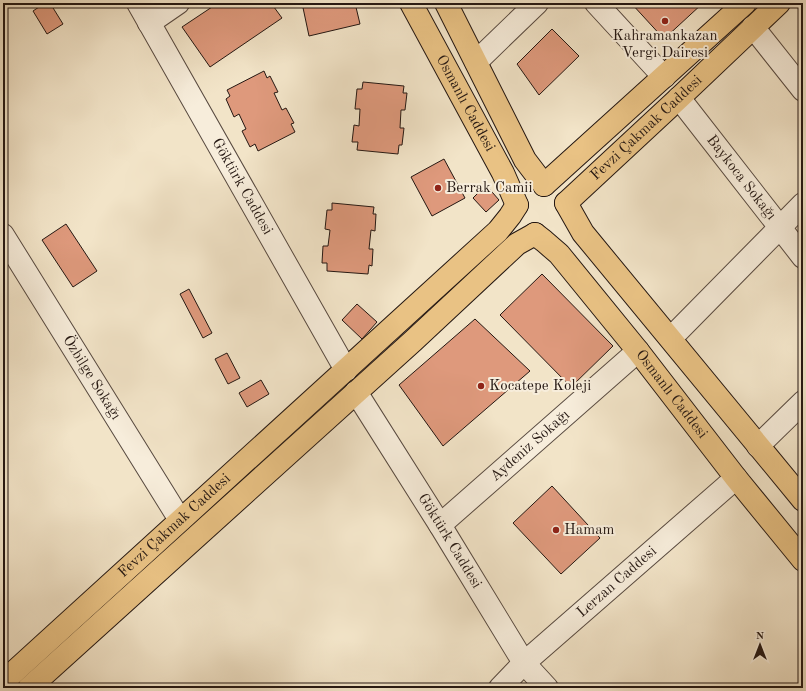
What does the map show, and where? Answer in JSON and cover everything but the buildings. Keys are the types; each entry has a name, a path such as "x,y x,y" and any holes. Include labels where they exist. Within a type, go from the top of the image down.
{"main road":[{"name":"Osmanlı Caddesi","path":"411,3 503,173 517,205"},
{"name":"Osmanlı Caddesi","path":"446,3 525,160 544,185"},
{"name":"Fevzi Çakmak Caddesi","path":"566,204 779,3"},
{"name":"Fevzi Çakmak Caddesi","path":"544,185 664,77 742,4"},
{"path":"536,185 544,185 552,187 564,197 567,212 566,218 558,229 546,235 535,234 521,225 518,218 517,205 522,194 528,188 536,185"},
{"path":"566,204 583,232 803,500"},
{"name":"Fevzi Çakmak Caddesi","path":"3,682 498,231 517,205"},
{"name":"Osmanlı Caddesi","path":"535,234 559,254 638,351 736,478 803,560"},
{"name":"Fevzi Çakmak Caddesi","path":"29,688 517,244 535,234"},
{"path":"346,370 356,392"}],"street":[{"name":"Göktürk Caddesi","path":"138,3 346,370"},
{"path":"149,23 178,3"},
{"path":"476,62 537,3"},
{"path":"596,3 664,77"},
{"path":"754,28 803,90"},
{"name":"Baykoca Sokağı","path":"680,98 803,257"},
{"path":"671,338 803,204"},
{"name":"Özbilge Sokağı","path":"3,235 180,520"},
{"name":"Aydeniz Sokağı","path":"440,525 638,351"},
{"name":"Göktürk Caddesi","path":"356,392 440,525 524,663 547,688"},
{"path":"758,446 803,402"},
{"name":"Lerzan Caddesi","path":"500,688 524,663 736,478"}],"place":[{"name":"Kahramankazan Vergi Dairesi","path":"665,21"},
{"name":"Berrak Camii","path":"438,188"},
{"name":"Kocatepe Koleji","path":"481,386"},
{"name":"Hamam","path":"556,530"}]}
